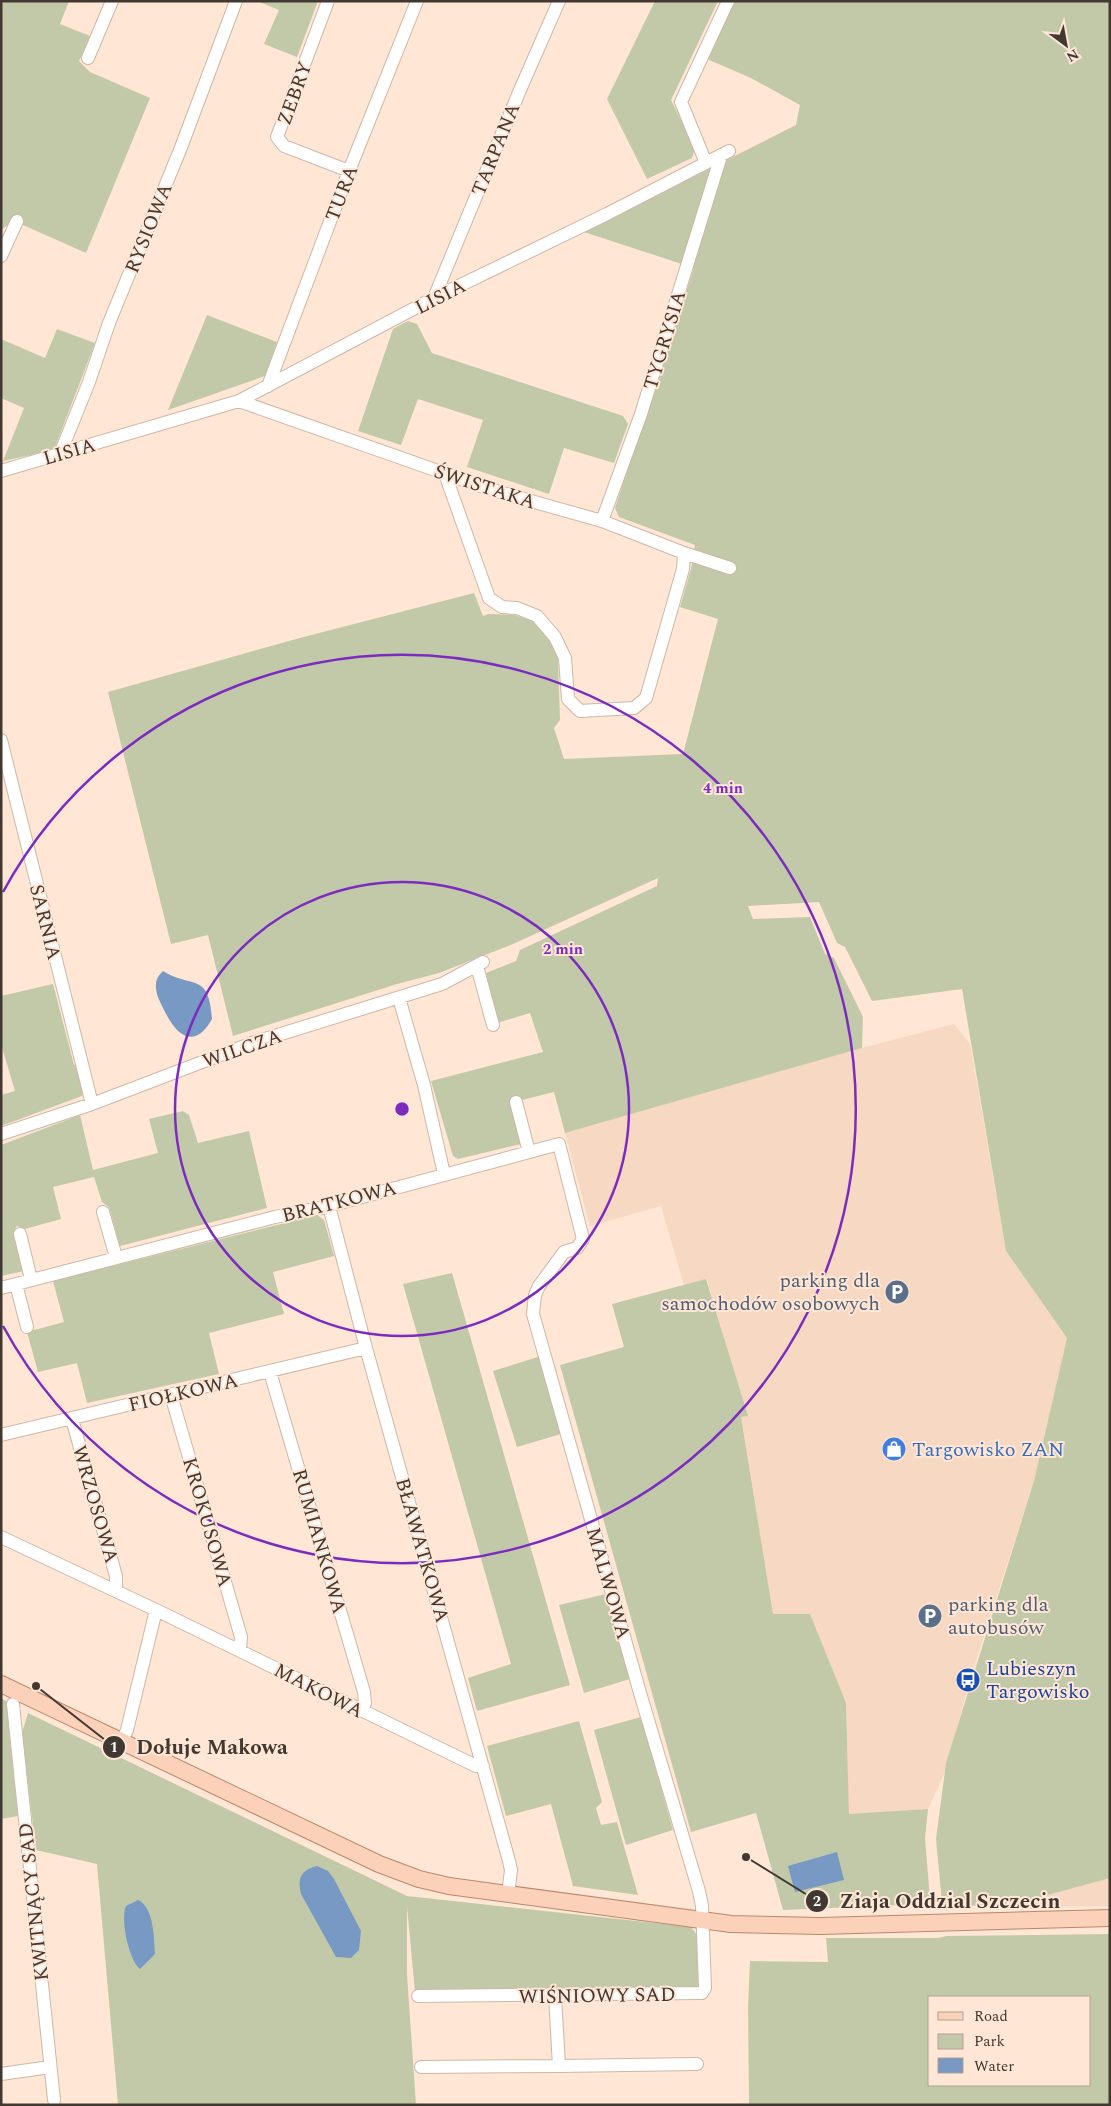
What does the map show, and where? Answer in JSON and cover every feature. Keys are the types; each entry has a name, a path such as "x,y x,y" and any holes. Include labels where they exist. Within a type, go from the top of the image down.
{"main road":[{"path":"1,1684 398,1872 437,1884 703,1921 759,1926 1110,1918"}],"street":[{"path":"88,58 112,1"},
{"name":"RYSIOWA","path":"60,454 89,382 109,323 180,150 236,1"},
{"name":"ZEBRY","path":"328,1 277,137 284,146 349,171"},
{"name":"TURA","path":"268,386 349,171 417,1"},
{"name":"TARPANA","path":"434,298 559,1"},
{"path":"706,163 681,102 728,1"},
{"name":"LISIA","path":"1,470 240,401 434,298 607,214 725,153"},
{"name":"TYGRYSIA","path":"602,521 641,414 725,153"},
{"path":"1,256 17,221"},
{"name":"ŚWISTAKA","path":"240,401 492,490 602,521 684,553 730,568"},
{"path":"445,474 489,598 502,607 517,608 537,616 555,637 565,658 568,699 580,711 634,708 646,698 683,569 684,553"},
{"name":"SARNIA","path":"1,740 92,1104"},
{"name":"WILCZA","path":"1,1134 92,1104 252,1043 442,984 480,964 493,1025"},
{"path":"399,998 424,1085 444,1174"},
{"path":"516,1102 529,1152"},
{"name":"BRATKOWA","path":"1,1288 275,1217 328,1206 558,1144 583,1239 577,1248 564,1252"},
{"name":"BŁAWATKOWA","path":"328,1206 509,1861 511,1870 508,1895"},
{"path":"103,1212 116,1258"},
{"path":"20,1234 31,1279"},
{"name":"MALWOWA","path":"564,1252 539,1286 535,1295 533,1314 640,1693 699,1891 703,1921"},
{"path":"16,1284 27,1328"},
{"name":"FIOŁKOWA","path":"1,1435 366,1348"},
{"name":"RUMIANKOWA","path":"270,1372 364,1692 365,1703 362,1711"},
{"name":"KROKUSOWA","path":"171,1394 241,1637 240,1650"},
{"name":"WRZOSOWA","path":"72,1419 116,1576 116,1590"},
{"name":"MAKOWA","path":"1,1537 116,1590 476,1766 483,1766"},
{"path":"122,1741 127,1730 156,1610"},
{"name":"KWITNĄCY SAD","path":"13,1704 54,2100"},
{"name":"WIŚNIOWY SAD","path":"418,1996 702,1993 705,1988 703,1921"},
{"path":"555,1996 559,2066"},
{"path":"421,2067 697,2064"},
{"path":"1,2074 50,2067"}],"shaded area":[{"name":"Targowisko ZAN","path":"954,1024 970,1044 1006,1251 1067,1338 1034,1481 973,1670 943,1777 928,1809 849,1815 846,1703 773,1614 741,1417 747,1416 707,1279 684,1285 661,1206 590,1226 565,1133 862,1048"},
{"path":"1110,1878 1110,1906 1001,1908 1040,1897"}],"green space":[{"path":"1,1 69,1 60,24 90,36 79,61 90,72 150,98 86,253 23,225 9,224 1,230"},
{"path":"257,1 318,1 297,57 264,44 279,10"},
{"path":"655,1 718,1 671,100 695,148 692,158 647,179 607,99"},
{"path":"735,1 1110,1 1110,1878 1001,1908 942,1903 936,1839 946,1763 1034,1481 1067,1338 1006,1251 962,989 872,1001 845,947 837,943 819,902 748,906 753,919 810,917 825,954 834,958 863,1017 862,1048 565,1133 554,1092 522,1100 521,1144 458,1159 453,1156 431,1081 543,1052 530,1013 497,1023 486,973 516,961 520,950 657,886 658,878 513,944 439,973 397,984 233,1036 208,935 171,944 108,692 296,639 474,593 483,616 489,614 514,615 534,621 548,638 558,659 560,720 554,728 564,759 683,754 718,619 680,607 691,569 695,545 619,517 615,508 694,268 584,232 796,125 800,105 751,78 707,59"},
{"path":"207,315 277,342 265,376 168,410"},
{"path":"408,321 417,324 432,353 623,416 628,424 614,463 564,448 549,494 467,467 483,420 418,399 401,445 358,431 393,329"},
{"path":"57,329 95,343 54,450 3,461 24,408 1,398 1,339 45,358"},
{"path":"53,984 74,1065 77,1064 83,1089 82,1096 1,1126 1,1095 15,1091 1,1044 1,996"},
{"path":"183,1111 189,1115 198,1143 249,1131 267,1208 120,1246 109,1207 102,1202 94,1177 53,1187 61,1219 25,1229 17,1226 13,1233 24,1271 1,1276 1,1145 80,1115 93,1170 158,1153 149,1119"},
{"path":"317,1215 324,1220 334,1256 273,1272 284,1314 209,1333 219,1374 87,1403 77,1363 38,1372 27,1332 64,1322 53,1281"},
{"path":"452,1273 570,1685 477,1711 468,1678 511,1664 403,1284"},
{"path":"706,1279 748,1416 741,1417 773,1614 810,1614 846,1703 849,1814 928,1809 925,1838 930,1899 924,1904 783,1910 756,1813 691,1832 560,1365 624,1347 612,1304"},
{"path":"541,1356 561,1434 517,1447 493,1371"},
{"path":"606,1594 630,1679 584,1693 559,1605"},
{"path":"1,1698 6,1701 18,1816 1,1819"},
{"path":"28,1713 407,1896 691,1927 697,1935 699,1985 694,1990 415,1992 407,1906 407,1974 416,2105 118,2105 97,1864 36,1850 22,1733"},
{"path":"641,1717 673,1830 626,1845 594,1730"},
{"path":"579,1721 602,1802 596,1808 601,1825 617,1822 638,1895 573,1886 551,1804 506,1816 487,1746"},
{"path":"1110,1934 1110,2105 749,2105 748,2008 750,1961 828,1962 826,1938 938,1938 947,1936"}],"water":[{"path":"163,971 203,987 207,994 212,1019 199,1035 186,1036 169,1019 156,991 157,980"},
{"path":"837,1852 844,1880 795,1892 788,1866"},
{"path":"317,1866 328,1871 334,1879 361,1931 359,1950 351,1958 336,1957 301,1894 300,1879 304,1872"},
{"path":"138,1900 147,1909 150,1916 155,1954 140,1969 129,1949 124,1920 126,1906"}],"place":[{"name":"parking dla samochodów osobowych","path":"897,1292"},
{"name":"Targowisko ZAN","path":"894,1449"},
{"name":"parking dla autobusów","path":"930,1616"},
{"name":"Lubieszyn Targowisko","path":"968,1680"},
{"name":"Dołuje Makowa","path":"36,1686"},
{"name":"Ziaja Oddzial Szczecin","path":"746,1857"}]}
